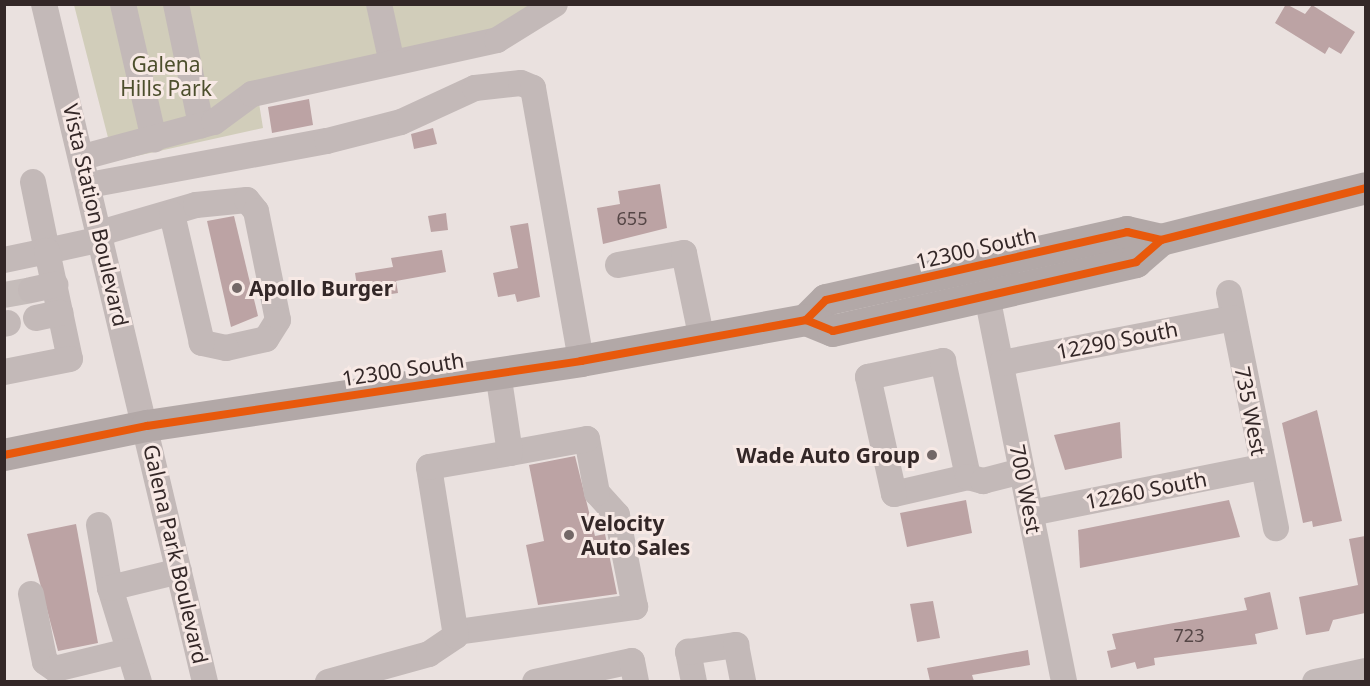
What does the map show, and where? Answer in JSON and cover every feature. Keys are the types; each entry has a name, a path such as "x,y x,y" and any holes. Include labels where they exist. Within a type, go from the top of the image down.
{"main road":[{"name":"12300 South","path":"5,452 147,426 582,361 806,320 833,331 1136,262 1161,240 1365,188"},
{"name":"12300 South","path":"806,320 825,300 1104,237 1127,232 1161,240"}],"street":[{"name":"Vista Station Boulevard","path":"44,4 147,426"},
{"path":"123,4 154,139"},
{"path":"176,4 201,125"},
{"path":"379,4 392,63"},
{"path":"83,157 201,125 252,94 497,40 555,4"},
{"path":"89,185 327,141 401,122 475,88 521,83 533,88 582,361"},
{"path":"4,372 70,359 48,316 43,288 47,251 33,182"},
{"path":"4,260 101,236 196,205 248,200 256,211 276,328 252,344 212,348 202,343 172,214"},
{"path":"618,265 684,253 702,340"},
{"name":"700 West","path":"987,296 1064,681"},
{"name":"12290 South","path":"1002,363 1231,306"},
{"name":"735 West","path":"1231,306 1276,528"},
{"path":"968,477 944,361 867,377 894,494 968,477 983,481 1023,471"},
{"path":"498,373 510,453"},
{"name":"Galena Park Boulevard","path":"147,426 205,681"},
{"path":"328,681 429,654 457,632 635,607 617,515 597,493 587,439 429,467 457,632"},
{"name":"12260 South","path":"1031,513 1262,467"},
{"path":"99,525 110,588 139,681"},
{"path":"110,588 179,571"},
{"path":"31,594 45,662 55,669 129,651"},
{"path":"694,681 688,652 736,645 743,681"},
{"path":"535,681 579,677 632,661 636,681"},
{"path":"1315,681 1365,671"}],"green space":[{"name":"Galena Hills Park","path":"74,5 571,5 259,103 263,128 114,161"}],"building":[{"path":"1286,4 1305,14 1312,5 1355,32 1341,54 1329,47 1325,54 1275,23"},
{"path":"309,99 313,125 272,133 268,107"},
{"path":"433,128 437,144 414,149 411,134"},
{"path":"660,184 667,228 603,244 597,208 620,204 618,191"},
{"path":"446,213 448,230 431,232 428,216"},
{"name":"Apollo Burger","path":"234,216 258,316 231,327 207,221"},
{"path":"528,223 540,297 517,302 515,294 498,297 493,273 518,268 510,226"},
{"path":"442,250 446,272 396,281 398,293 359,299 355,273 393,267 391,258"},
{"path":"1317,410 1342,521 1313,527 1312,521 1303,523 1282,423"},
{"path":"1120,422 1122,458 1065,470 1054,435"},
{"name":"Velocity Auto Sales","path":"575,456 595,536 605,534 617,594 538,605 526,545 544,541 529,465"},
{"name":"Wade Auto Group","path":"966,500 972,533 907,547 900,513"},
{"path":"1229,500 1240,537 1080,568 1078,530"},
{"path":"76,524 98,643 58,651 27,534"},
{"path":"1365,536 1365,613 1333,620 1329,631 1306,635 1299,597 1363,584 1358,585 1349,539"},
{"path":"1270,592 1278,629 1255,634 1257,644 1154,658 1155,665 1137,669 1135,662 1111,668 1107,651 1116,649 1112,634 1247,610 1244,598"},
{"path":"933,601 940,638 917,642 910,604"},
{"path":"1028,650 1030,665 972,675 974,681 930,681 927,668"}],"tunnel":[{"path":"4,295 31,290"}],"cycle path":[{"path":"4,455 147,426 581,361 806,320 833,331 1136,262 1161,240 1366,188"},
{"path":"806,320 826,300 1127,232 1161,240"}],"place":[{"name":"Apollo Burger","path":"237,288"},
{"name":"Wade Auto Group","path":"932,455"},
{"name":"Velocity Auto Sales","path":"569,535"}]}
